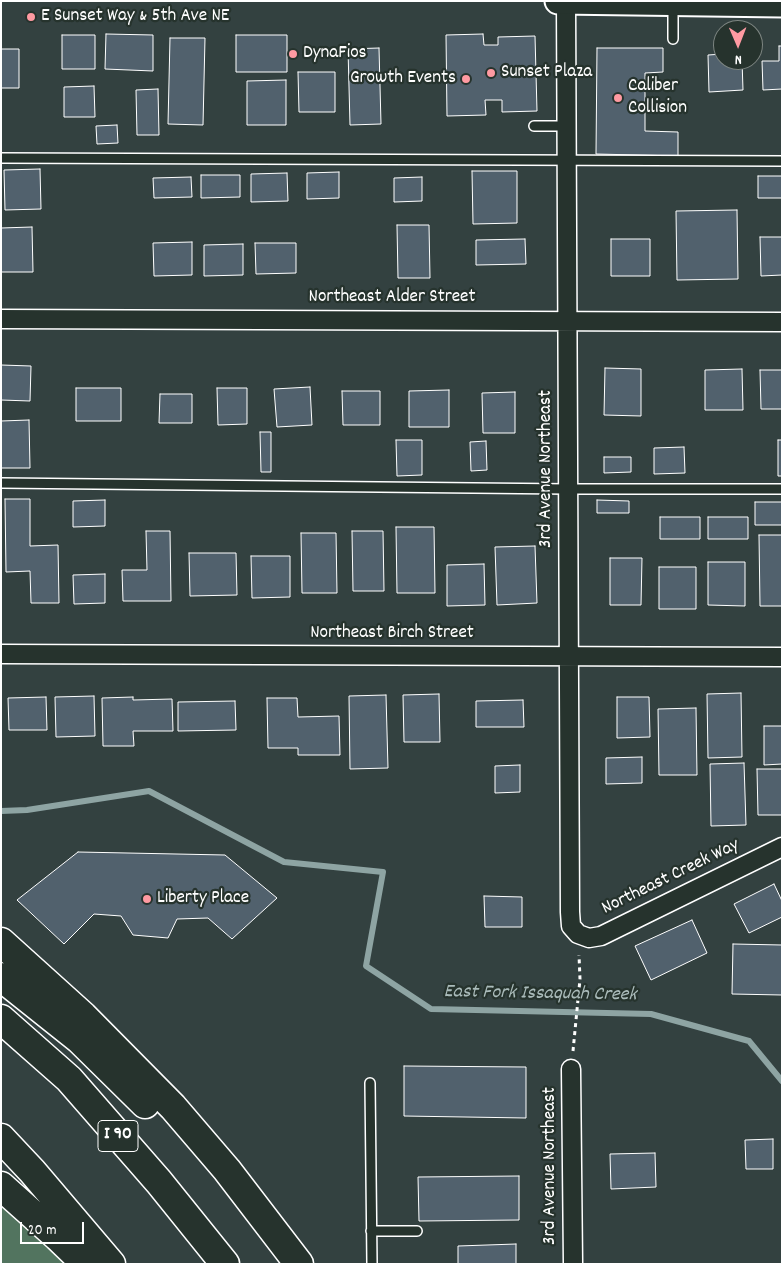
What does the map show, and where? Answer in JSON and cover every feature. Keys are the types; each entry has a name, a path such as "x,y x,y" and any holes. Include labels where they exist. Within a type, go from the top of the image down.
{"highway":[{"path":"1,942 83,1016 173,1107 227,1170 299,1264"},
{"path":"1,977 78,1039 169,1126 291,1264"},
{"name":"I 90","path":"1,1019 69,1079 159,1182 224,1264"},
{"path":"1,1138 32,1170 111,1264"},
{"path":"1,1186 58,1236 86,1264"}],"main road":[{"path":"558,1 782,4"}],"street":[{"name":"3rd Avenue Northeast","path":"566,1 570,912 571,926 578,934"},
{"name":"Northeast Alder Street","path":"1,319 782,322"},
{"name":"Northeast Birch Street","path":"1,654 782,657"},
{"name":"Northeast Creek Way","path":"578,934 589,938 601,936 782,847"},
{"name":"3rd Avenue Northeast","path":"572,1069 573,1264"}],"lane":[{"path":"673,39 674,4"},
{"path":"534,126 567,126"},
{"path":"1,158 782,161"},
{"path":"1,483 568,489 782,489"},
{"path":"370,1083 372,1264"},
{"path":"371,1231 417,1231"}],"path":[{"path":"572,1069 574,1025 580,979 578,934"}],"green space":[{"path":"1,1186 86,1264 1,1264"}],"building":[{"path":"106,34 153,35 153,71 105,69"},
{"name":"Sunset Plaza","path":"483,34 484,45 498,45 498,37 535,36 537,111 502,112 502,100 485,100 486,115 447,116 446,35"},
{"path":"62,35 95,35 95,69 62,69"},
{"path":"236,35 287,35 287,72 236,72"},
{"path":"170,38 205,38 203,125 168,124"},
{"path":"779,46 782,46 782,89 763,90 763,61 779,61"},
{"path":"379,48 381,124 350,125 348,49"},
{"path":"597,48 663,48 663,72 645,73 645,131 678,132 678,156 596,154"},
{"path":"1,49 19,49 19,88 1,88"},
{"path":"708,55 713,55 713,70 742,70 743,90 709,92"},
{"path":"298,72 335,72 335,112 299,112"},
{"path":"286,80 286,125 247,125 247,81"},
{"path":"94,86 95,117 64,117 64,87"},
{"path":"158,89 159,135 137,135 136,90"},
{"path":"117,125 118,143 97,144 96,126"},
{"path":"40,169 41,209 5,210 4,170"},
{"path":"472,171 517,171 517,223 473,224"},
{"path":"339,172 339,198 307,199 307,173"},
{"path":"287,173 288,201 251,202 251,174"},
{"path":"201,175 240,175 240,197 201,198"},
{"path":"758,176 782,176 782,198 758,198"},
{"path":"191,177 192,197 154,198 153,178"},
{"path":"422,177 422,201 394,202 394,178"},
{"path":"737,210 738,279 677,280 676,211"},
{"path":"397,225 429,225 430,278 398,278"},
{"path":"32,227 33,272 1,272 1,228"},
{"path":"760,237 782,237 782,275 761,276"},
{"path":"525,239 526,264 476,265 476,240"},
{"path":"611,239 650,239 650,276 611,276"},
{"path":"192,242 192,275 154,276 153,243"},
{"path":"255,243 296,243 296,273 256,274"},
{"path":"243,244 243,275 204,276 204,245"},
{"path":"1,365 31,366 30,401 1,400"},
{"path":"605,368 641,369 641,416 604,415"},
{"path":"742,369 743,410 705,410 705,370"},
{"path":"760,370 782,370 782,409 761,409"},
{"path":"310,387 312,425 277,427 274,389"},
{"path":"76,388 121,388 121,421 76,421"},
{"path":"217,388 247,388 247,424 218,425"},
{"path":"449,390 449,427 409,427 409,391"},
{"path":"342,391 380,391 380,425 343,425"},
{"path":"515,392 515,433 483,433 482,393"},
{"path":"160,394 192,394 192,423 159,423"},
{"path":"29,420 30,468 1,468 1,421"},
{"path":"260,432 271,432 271,472 261,472"},
{"path":"396,440 422,440 422,475 397,476"},
{"path":"778,440 782,440 782,476 778,476"},
{"path":"486,441 487,470 471,471 470,442"},
{"path":"684,447 685,473 654,474 654,448"},
{"path":"604,457 631,457 631,472 604,473"},
{"path":"5,499 30,499 30,546 58,545 59,603 31,603 30,571 6,572"},
{"path":"105,500 105,526 73,527 73,501"},
{"path":"597,500 629,501 629,513 597,513"},
{"path":"755,502 782,502 782,525 755,525"},
{"path":"660,517 700,517 700,539 660,539"},
{"path":"708,517 748,517 748,539 708,539"},
{"path":"396,527 434,527 435,593 397,593"},
{"path":"146,531 170,531 171,601 123,601 122,570 147,570"},
{"path":"352,531 383,531 384,591 353,591"},
{"path":"301,533 336,533 337,593 302,593"},
{"path":"759,535 782,535 782,606 760,606"},
{"path":"535,546 537,603 497,605 495,547"},
{"path":"189,553 236,553 237,595 190,596"},
{"path":"251,556 290,556 290,597 252,598"},
{"path":"610,558 642,558 641,605 610,605"},
{"path":"708,562 745,562 745,606 708,605"},
{"path":"484,564 485,605 447,606 447,565"},
{"path":"659,567 696,567 696,609 659,609"},
{"path":"105,574 105,603 74,604 73,575"},
{"path":"741,693 742,757 708,758 707,694"},
{"path":"439,694 440,742 404,742 403,695"},
{"path":"386,695 388,768 350,769 349,696"},
{"path":"94,696 95,736 56,737 55,697"},
{"path":"46,697 47,730 9,730 8,698"},
{"path":"133,697 133,700 172,699 173,731 133,731 134,746 103,746 102,698"},
{"path":"617,697 649,697 650,737 617,738"},
{"path":"267,698 297,698 298,717 339,716 340,755 298,755 298,748 268,748"},
{"path":"523,700 524,727 476,727 476,701"},
{"path":"235,701 236,730 178,731 178,702"},
{"path":"696,708 697,775 659,775 658,709"},
{"path":"764,726 782,726 782,764 764,765"},
{"path":"642,757 642,783 606,784 606,758"},
{"path":"744,763 746,825 711,826 710,764"},
{"path":"520,765 520,792 495,793 495,766"},
{"path":"757,769 782,769 782,815 758,815"},
{"name":"Liberty Place","path":"78,852 225,855 277,898 232,939 208,918 177,919 168,938 133,935 121,916 94,914 64,944 17,900"},
{"path":"774,884 782,901 782,917 749,933 734,904"},
{"path":"484,896 522,897 522,927 485,927"},
{"path":"692,920 707,953 651,980 635,946"},
{"path":"733,944 782,945 782,995 732,994"},
{"path":"404,1066 526,1067 526,1118 404,1116"},
{"path":"773,1139 773,1169 746,1169 745,1140"},
{"path":"655,1153 656,1187 611,1189 610,1154"},
{"path":"519,1176 519,1220 419,1221 418,1177"},
{"path":"516,1244 516,1264 458,1264 458,1246"}],"waterway":[{"name":"East Fork Issaquah Creek","path":"1,811 27,810 149,791 284,862 383,872 366,966 431,1009 651,1014 749,1041 782,1081"}],"place":[{"name":"E Sunset Way & 5th Ave NE","path":"31,17"},
{"name":"DynaFios","path":"293,54"},
{"name":"Sunset Plaza","path":"491,73"},
{"name":"Growth Events","path":"466,79"},
{"name":"Caliber Collision","path":"618,98"},
{"name":"Liberty Place","path":"147,899"}]}
